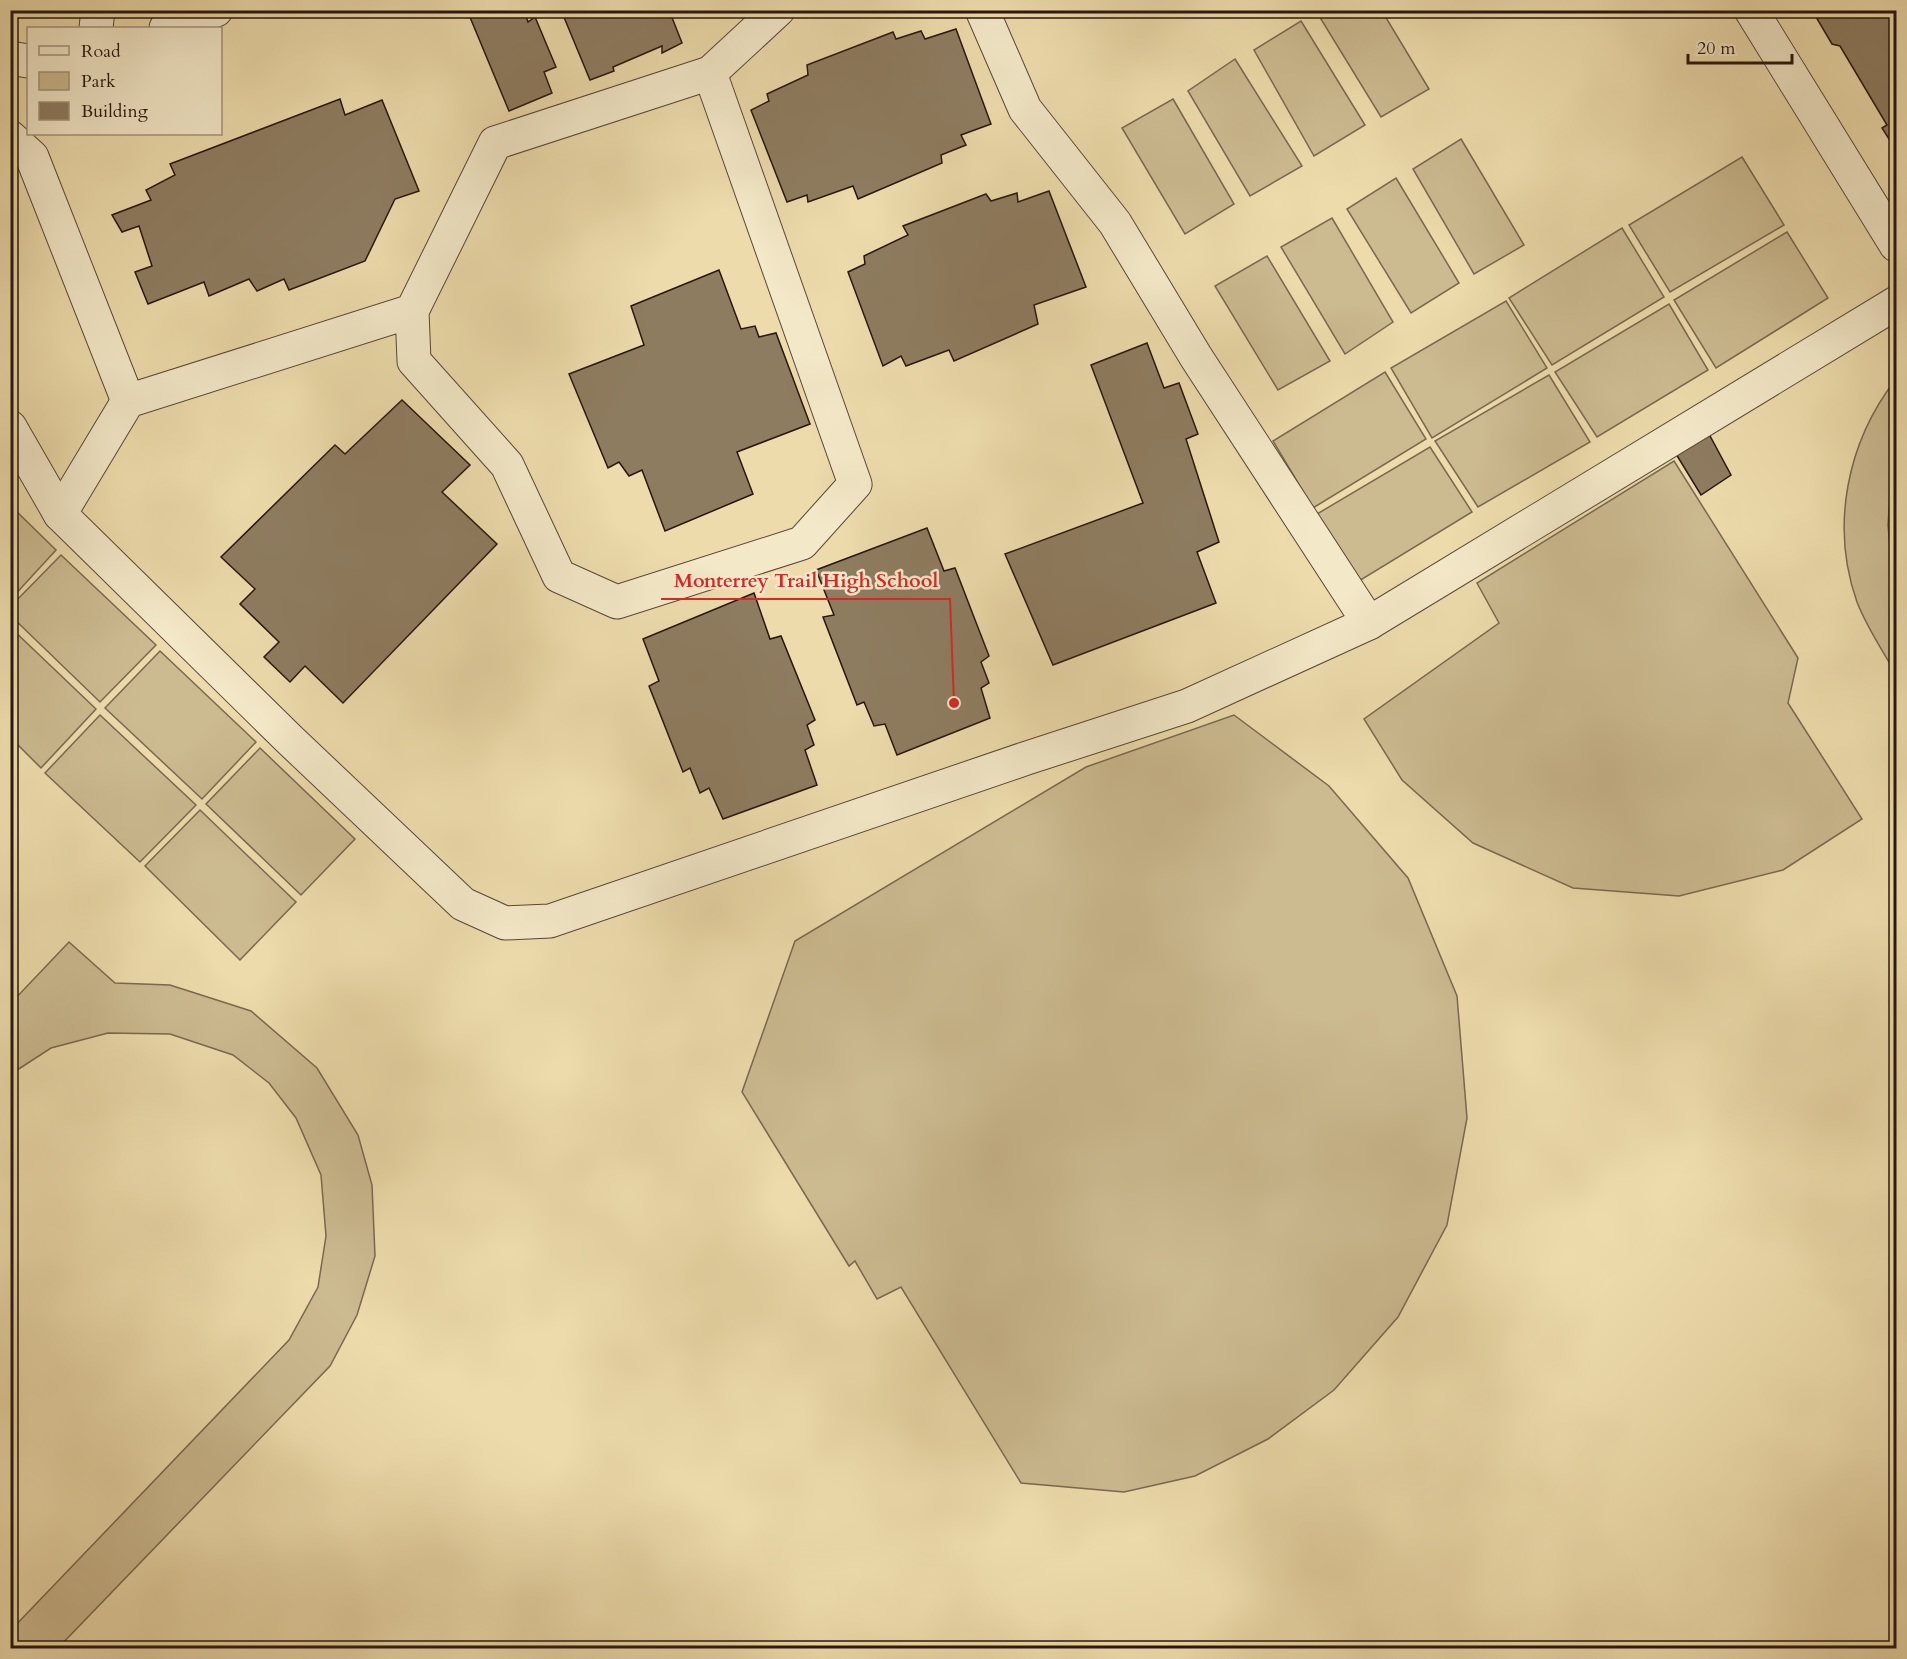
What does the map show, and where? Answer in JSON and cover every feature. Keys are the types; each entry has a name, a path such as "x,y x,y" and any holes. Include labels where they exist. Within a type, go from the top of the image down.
{"lane":[{"path":"96,27 98,10"},
{"path":"169,27 216,10"},
{"path":"710,73 855,484 802,543 617,602 559,576 507,465 414,362 412,311 495,143 710,73 778,10"},
{"path":"982,10 1025,109 1115,223 1196,357 1370,623"},
{"path":"1752,10 1896,245"},
{"path":"10,58 27,62"},
{"path":"10,137 32,157 128,401"},
{"path":"10,427 60,514 289,740 463,904 505,923 550,921 1186,706 1370,623 1896,303"},
{"path":"60,514 128,401 412,311"}],"green space":[{"path":"1316,11 1382,11 1429,89 1381,117"},
{"path":"1301,21 1365,125 1314,156 1254,50"},
{"path":"1235,59 1302,166 1250,196 1188,91"},
{"path":"1173,99 1234,204 1185,234 1122,128"},
{"path":"1461,139 1524,245 1474,274 1413,169"},
{"path":"1742,157 1784,225 1670,292 1629,225"},
{"path":"1396,178 1459,283 1411,313 1347,209"},
{"path":"1332,218 1393,322 1345,354 1281,247"},
{"path":"1622,228 1664,297 1552,365 1509,298"},
{"path":"1787,232 1828,298 1716,368 1674,300"},
{"path":"1267,256 1330,361 1278,390 1215,286"},
{"path":"1506,301 1547,368 1432,438 1391,368"},
{"path":"1669,304 1708,370 1597,437 1555,372"},
{"path":"1385,372 1426,439 1313,508 1273,441"},
{"path":"1549,375 1590,442 1478,507 1435,441"},
{"path":"1896,379 1896,471 1890,495 1888,525 1891,558 1896,576 1896,674 1870,630 1857,602 1849,573 1845,544 1845,515 1848,486 1865,430"},
{"path":"1430,447 1472,512 1359,581 1317,514"},
{"path":"1674,461 1798,658 1788,703 1862,819 1783,870 1679,896 1573,888 1473,843 1402,780 1364,719 1499,623 1477,583"},
{"path":"11,506 56,550 10,599"},
{"path":"61,555 156,645 100,702 11,616 11,606"},
{"path":"10,627 96,709 41,768 11,738"},
{"path":"160,651 256,742 202,799 105,708"},
{"path":"100,715 196,805 140,862 45,773"},
{"path":"1234,715 1329,786 1408,878 1457,996 1467,1118 1447,1225 1398,1317 1334,1390 1268,1439 1195,1476 1124,1492 1021,1483 901,1287 877,1299 855,1261 849,1266 742,1092 795,941 1086,767"},
{"path":"260,748 355,839 301,895 206,804"},
{"path":"200,810 296,902 240,960 145,866"},
{"path":"69,942 115,983 170,985 251,1011 317,1068 358,1135 372,1185 375,1256 357,1315 330,1366 58,1648 11,1648 11,1630 289,1340 318,1287 326,1236 321,1175 296,1118 269,1083 233,1055 170,1034 108,1033 51,1048 11,1074 11,1003"}],"building":[{"path":"467,10 524,10 528,22 535,17 556,67 544,72 552,93 509,111"},
{"path":"561,10 669,10 682,43 662,53 662,46 613,67 614,71 590,80"},
{"path":"1827,10 1896,10 1896,150 1882,128 1887,125 1840,46 1832,44 1816,17"},
{"path":"956,29 991,124 961,135 966,145 941,155 942,163 858,199 853,186 808,202 807,195 787,202 751,110 769,101 767,94 808,75 807,65 893,32 896,39 921,31 925,39"},
{"path":"340,99 345,115 382,100 419,191 395,199 365,261 289,290 284,279 257,291 249,279 209,296 204,282 148,304 135,272 152,266 139,226 122,232 112,215 151,200 146,190 175,175 170,164"},
{"path":"1049,191 1086,287 1034,305 1038,324 954,361 949,350 906,366 901,356 883,366 848,272 865,264 864,256 908,235 903,226 986,194 991,201 1017,193 1018,202"},
{"path":"719,270 741,329 755,326 759,337 776,333 810,424 737,452 753,494 665,531 642,470 629,476 619,462 608,468 569,374 644,345 631,306"},
{"path":"1147,343 1164,388 1179,383 1198,434 1186,439 1219,542 1197,552 1216,603 1053,665 1005,554 1143,503 1091,365"},
{"path":"402,400 470,465 442,492 497,544 343,703 305,666 290,682 264,657 279,642 240,604 255,589 221,557 335,445 345,454"},
{"path":"1709,434 1731,475 1701,495 1676,454"},
{"path":"927,528 944,571 955,568 989,656 981,662 989,683 981,688 990,718 897,755 885,724 874,726 864,702 857,705 823,617 834,615 816,570"},
{"path":"754,593 770,639 781,636 815,720 807,725 814,745 805,750 817,785 723,819 709,788 700,793 690,768 683,772 649,686 659,681 643,639"}],"place":[{"name":"Monterrey Trail High School","path":"954,703"}]}
